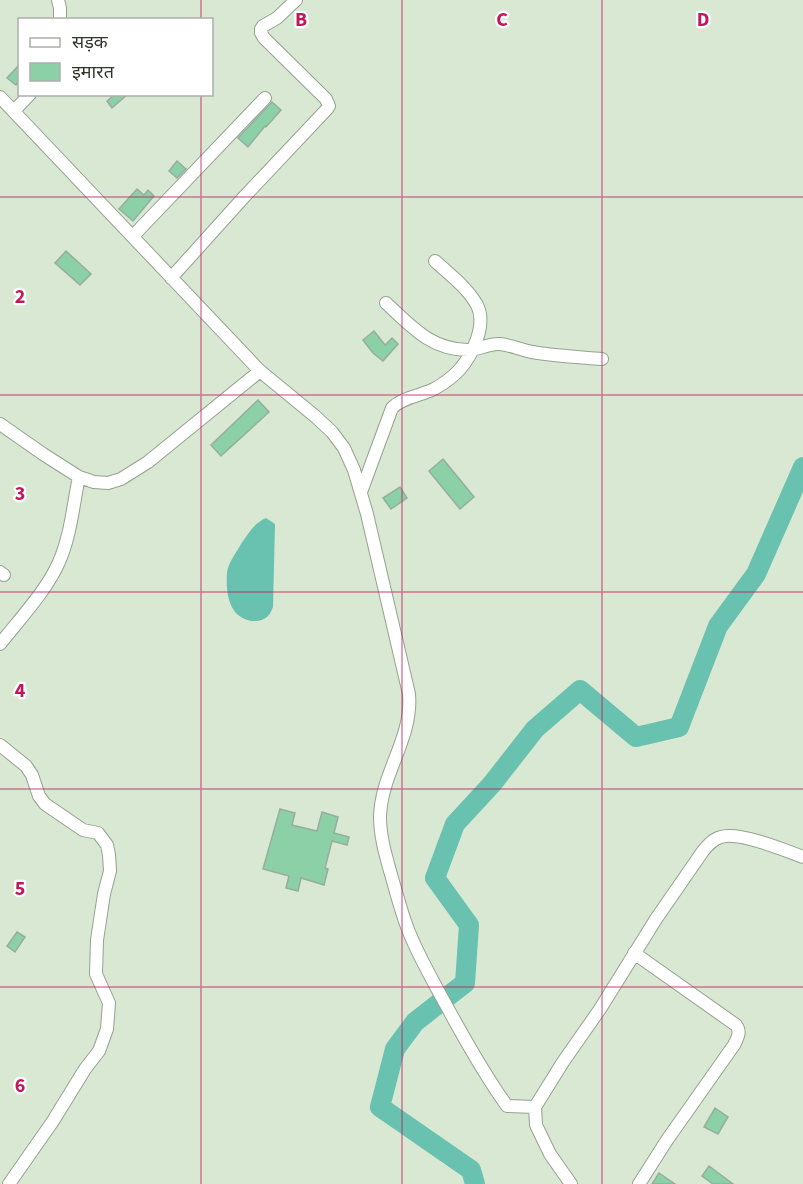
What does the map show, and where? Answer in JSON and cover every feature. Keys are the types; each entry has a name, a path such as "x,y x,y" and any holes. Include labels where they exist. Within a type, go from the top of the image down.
{"street":[{"path":"58,0 60,18"},
{"path":"171,278 329,106 326,99 261,33 263,26 277,18 296,0"},
{"path":"14,111 28,96"},
{"path":"0,97 260,371 316,417 332,432 344,448 361,492 409,694 408,723 383,794 380,819 381,833 398,899 409,932 427,969 486,1076 507,1106 535,1107"},
{"path":"133,236 265,98"},
{"path":"361,492 392,408 397,403 434,389 449,380 466,361 478,334 481,321 477,305 459,283 435,261"},
{"path":"386,303 432,342 452,348 472,350 500,344 532,352 602,359"},
{"path":"2,430 79,477 94,482 108,483 122,479 148,462 260,371"},
{"path":"0,644 51,578 66,542 79,477"},
{"path":"0,745 26,766 45,804 83,830 98,833 107,845 110,855 110,871 99,920 96,974 109,1003 107,1029 99,1051 9,1184"},
{"path":"571,1184 550,1154 536,1125 535,1107 703,851 718,837 734,836 803,857"},
{"path":"634,953 736,1025 739,1033 734,1045 639,1184"}],"water":[{"path":"266,518 275,524 273,607 265,618 250,621 240,617 231,605 227,592 227,573 241,544 258,523"}],"building":[{"path":"18,66 16,85 7,78"},
{"path":"113,96 126,96 112,108 107,101"},
{"path":"272,102 281,110 248,147 238,138"},
{"path":"177,161 186,169 177,178 169,171"},
{"path":"137,189 144,195 148,190 154,196 133,221 119,209"},
{"path":"66,251 91,274 80,285 55,263"},
{"path":"374,331 385,345 392,338 398,344 383,361 363,340"},
{"path":"258,400 269,412 221,456 211,445"},
{"path":"443,459 474,497 460,509 429,471"},
{"path":"400,487 407,498 391,509 383,498"},
{"path":"280,809 295,813 292,825 317,831 322,812 338,817 334,833 349,837 347,845 332,841 325,868 328,869 324,885 301,878 298,891 286,888 289,876 263,869"},
{"path":"17,932 25,937 15,952 7,946"},
{"path":"715,1108 728,1117 718,1134 704,1127"},
{"path":"709,1166 733,1184 713,1184 702,1176"},
{"path":"659,1173 675,1184 652,1184"}],"waterway":[{"path":"475,1184 471,1170 380,1107 395,1049 415,1022 465,983 469,925 435,878 455,824 492,784 535,729 580,690 636,737 679,727 718,626 756,574 803,467"}]}
